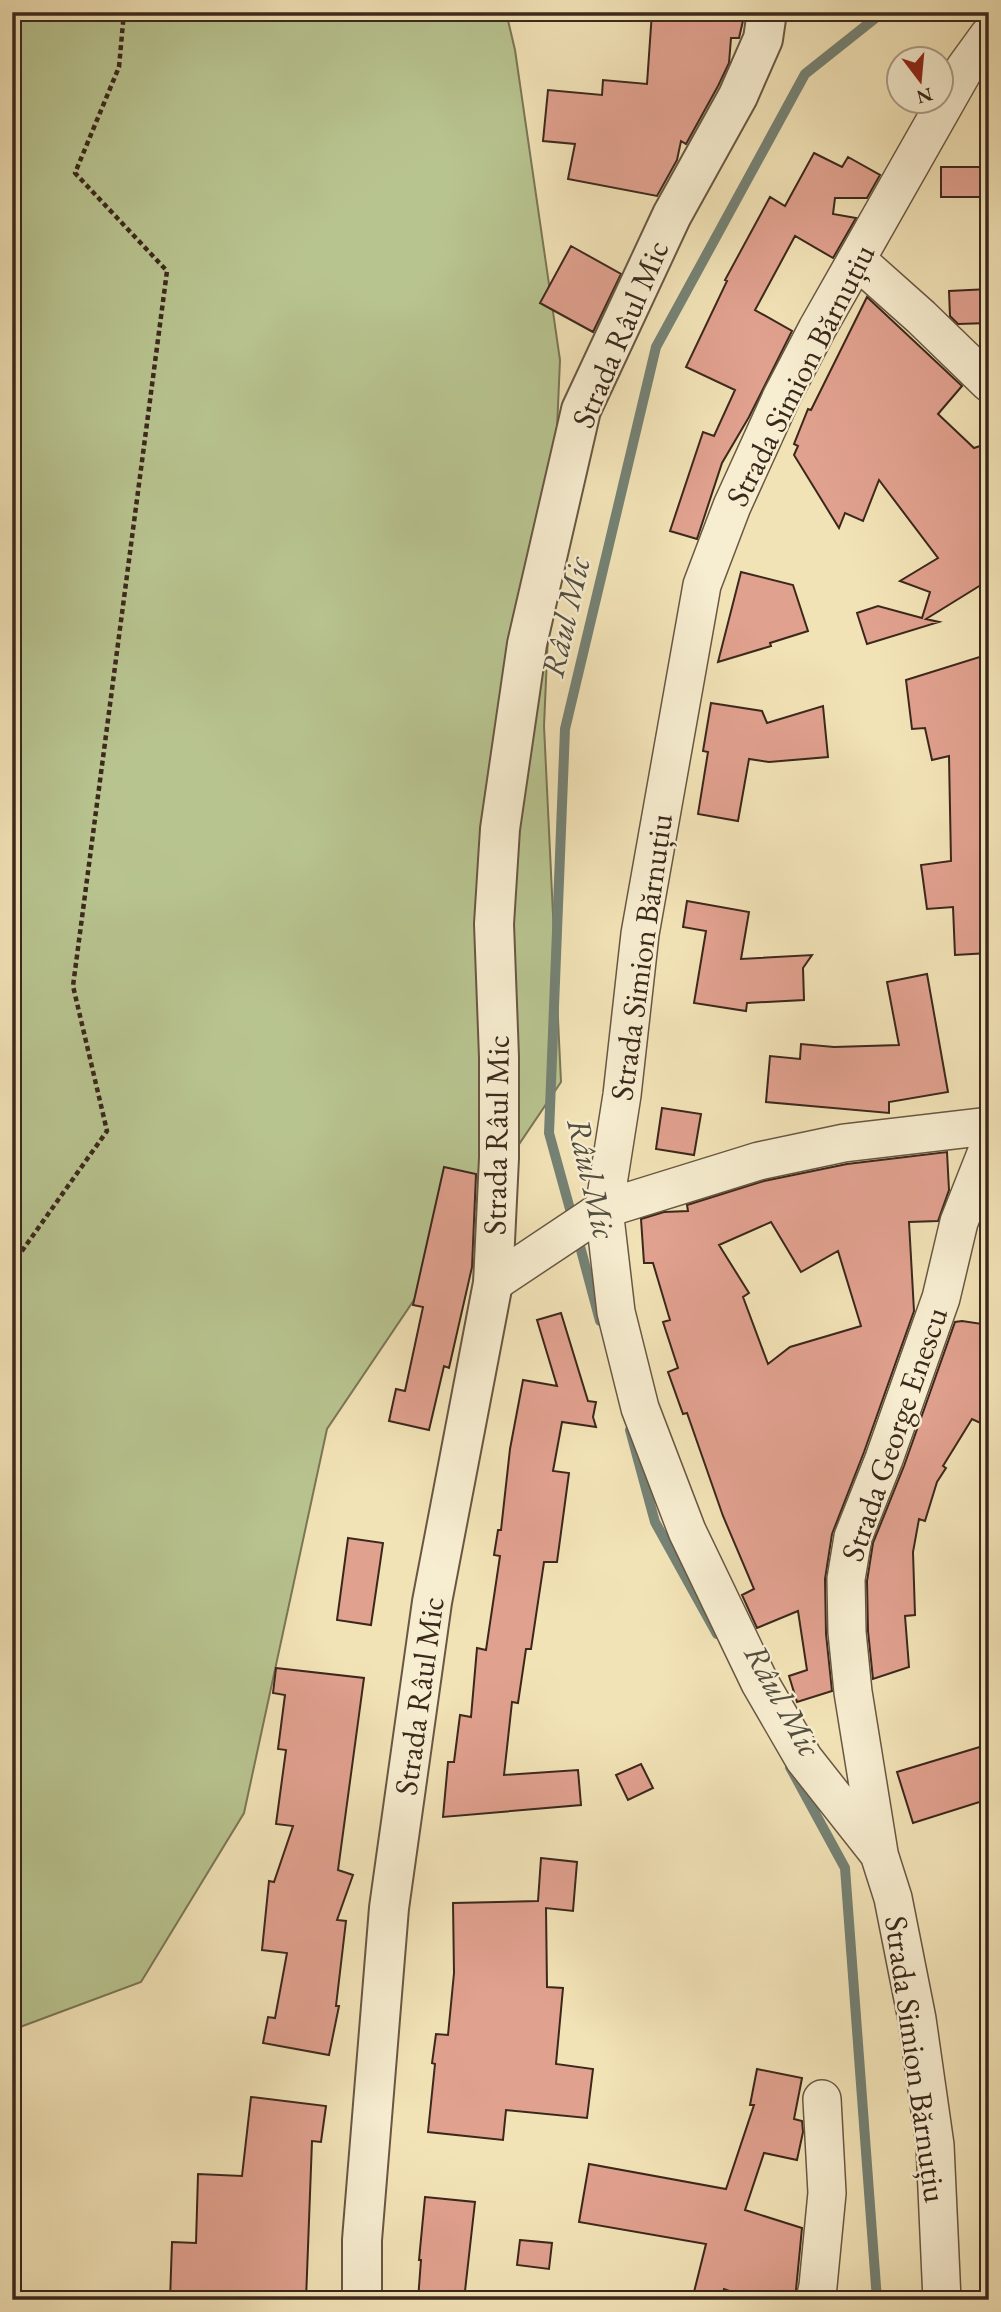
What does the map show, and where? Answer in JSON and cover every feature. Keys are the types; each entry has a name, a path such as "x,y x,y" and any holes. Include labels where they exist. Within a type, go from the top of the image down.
{"street":[{"name":"Strada Râul Mic","path":"362,2300 363,2226 388,1908 432,1602 493,1283 499,1158 499,1057 494,923 500,829 527,644 581,410 672,215 738,96 763,39 768,12"},
{"name":"Strada Simion Bărnuțiu","path":"942,2300 934,2145 918,2019 893,1898 879,1854 804,1759 760,1683 687,1531 637,1396 595,1215 622,1095 640,934 702,585 732,506 782,396 817,329 965,68 989,36"},
{"path":"857,260 989,383"},
{"path":"493,1283 595,1215 759,1161 844,1143 989,1126"},
{"name":"Strada George Enescu","path":"879,1854 853,1692 847,1632 846,1579 853,1537 884,1460 941,1298 959,1222 989,1146"},
{"path":"815,2300 827,2193 822,2099"}],"path":[{"path":"12,1265 107,1131 73,986 167,271 75,173 119,67 124,12"}],"green space":[{"path":"12,12 506,12 515,50 560,360 544,726 561,1082 327,1429 244,1813 141,1982 12,2030"}],"building":[{"path":"652,12 745,12 739,38 731,38 729,63 718,86 686,144 681,141 677,160 657,196 568,179 575,144 543,141 548,90 602,95 603,80 647,84"},
{"path":"814,153 842,167 848,157 880,175 867,198 835,198 833,214 856,218 833,258 795,236 755,310 792,331 749,417 722,463 697,539 670,531 703,432 714,436 735,390 686,367 727,281 725,280 770,197 785,206"},
{"path":"941,167 989,167 989,197 941,197"},
{"path":"571,246 621,274 593,332 540,303"},
{"path":"989,289 989,323 958,324 950,316 949,291"},
{"path":"867,297 962,386 938,414 974,448 989,443 989,580 926,619 939,622 867,644 857,613 878,606 922,618 930,592 900,581 938,558 879,480 863,521 845,513 839,528 794,455 798,446 794,444 808,409 811,410"},
{"path":"741,572 793,585 808,631 770,643 771,646 718,662"},
{"path":"989,654 989,953 955,955 953,907 927,909 921,865 951,861 949,756 932,760 925,728 912,729 906,680"},
{"path":"711,703 762,711 767,723 823,706 828,757 769,762 749,759 738,821 698,814 708,752 703,751"},
{"path":"687,901 749,912 741,959 812,955 803,968 804,1000 747,1003 746,1011 694,1003 706,931 683,927"},
{"path":"927,974 948,1092 889,1102 889,1113 766,1102 770,1056 800,1059 801,1044 834,1047 899,1045 887,982"},
{"path":"662,1108 701,1114 694,1155 656,1149"},
{"path":"947,1152 949,1190 938,1221 909,1222 914,1311 832,1534 825,1579 826,1634 832,1691 797,1702 789,1676 807,1670 798,1611 757,1628 742,1595 754,1589 723,1516 687,1413 683,1414 668,1372 678,1368 663,1322 670,1320 653,1263 644,1263 641,1219 664,1212 688,1211 687,1205 764,1181 847,1164","holes":["771,1222 801,1272 838,1251 861,1326 790,1347 768,1364 743,1297 749,1293 719,1245"]},
{"path":"444,1167 476,1174 472,1267 449,1368 444,1366 429,1430 389,1421 396,1389 405,1391 423,1307 413,1305"},
{"path":"561,1313 588,1401 596,1402 593,1417 596,1427 562,1422 553,1471 569,1473 557,1562 544,1562 531,1649 526,1649 518,1703 512,1702 504,1775 578,1770 581,1805 443,1817 448,1762 454,1762 460,1715 471,1717 477,1648 486,1650 500,1556 494,1555 498,1530 501,1530 510,1449 523,1380 557,1386 537,1320"},
{"path":"955,1322 989,1325 989,1427 972,1419 943,1466 946,1468 937,1482 925,1521 919,1519 913,1552 915,1615 905,1616 909,1667 873,1679 867,1581 873,1543 904,1466"},
{"path":"348,1538 383,1543 371,1625 337,1620"},
{"path":"276,1668 364,1678 338,1870 353,1875 337,1920 346,1921 336,2006 339,2006 329,2055 263,2043 268,2017 275,2018 287,1953 262,1950 269,1881 274,1882 293,1826 276,1824 286,1750 278,1749 285,1695 273,1693"},
{"path":"983,1746 989,1764 989,1799 913,1823 897,1772"},
{"path":"641,1764 653,1788 628,1800 616,1775"},
{"path":"541,1858 577,1862 573,1911 546,1908 547,1987 563,1988 556,2064 593,2069 587,2118 506,2110 503,2140 428,2132 436,2034 448,2035 454,1973 453,1903 538,1901"},
{"path":"757,2069 802,2078 794,2119 802,2121 803,2132 797,2160 764,2153 745,2210 802,2228 795,2300 755,2300 724,2289 721,2300 692,2300 706,2244 579,2222 589,2164 726,2189 754,2105 750,2105"},
{"path":"251,2097 326,2106 321,2142 312,2141 306,2300 170,2300 172,2242 196,2243 198,2174 242,2176"},
{"path":"425,2197 475,2202 464,2300 418,2300"},
{"path":"520,2240 552,2243 549,2269 517,2265"}],"waterway":[{"name":"Râul Mic","path":"573,1220 549,1133 565,729 656,347 805,74 883,12"},
{"name":"Râul Mic","path":"577,1235 600,1321"},
{"name":"Râul Mic","path":"630,1430 655,1522 717,1634"},
{"name":"Râul Mic","path":"790,1767 845,1868 877,2300"}]}
